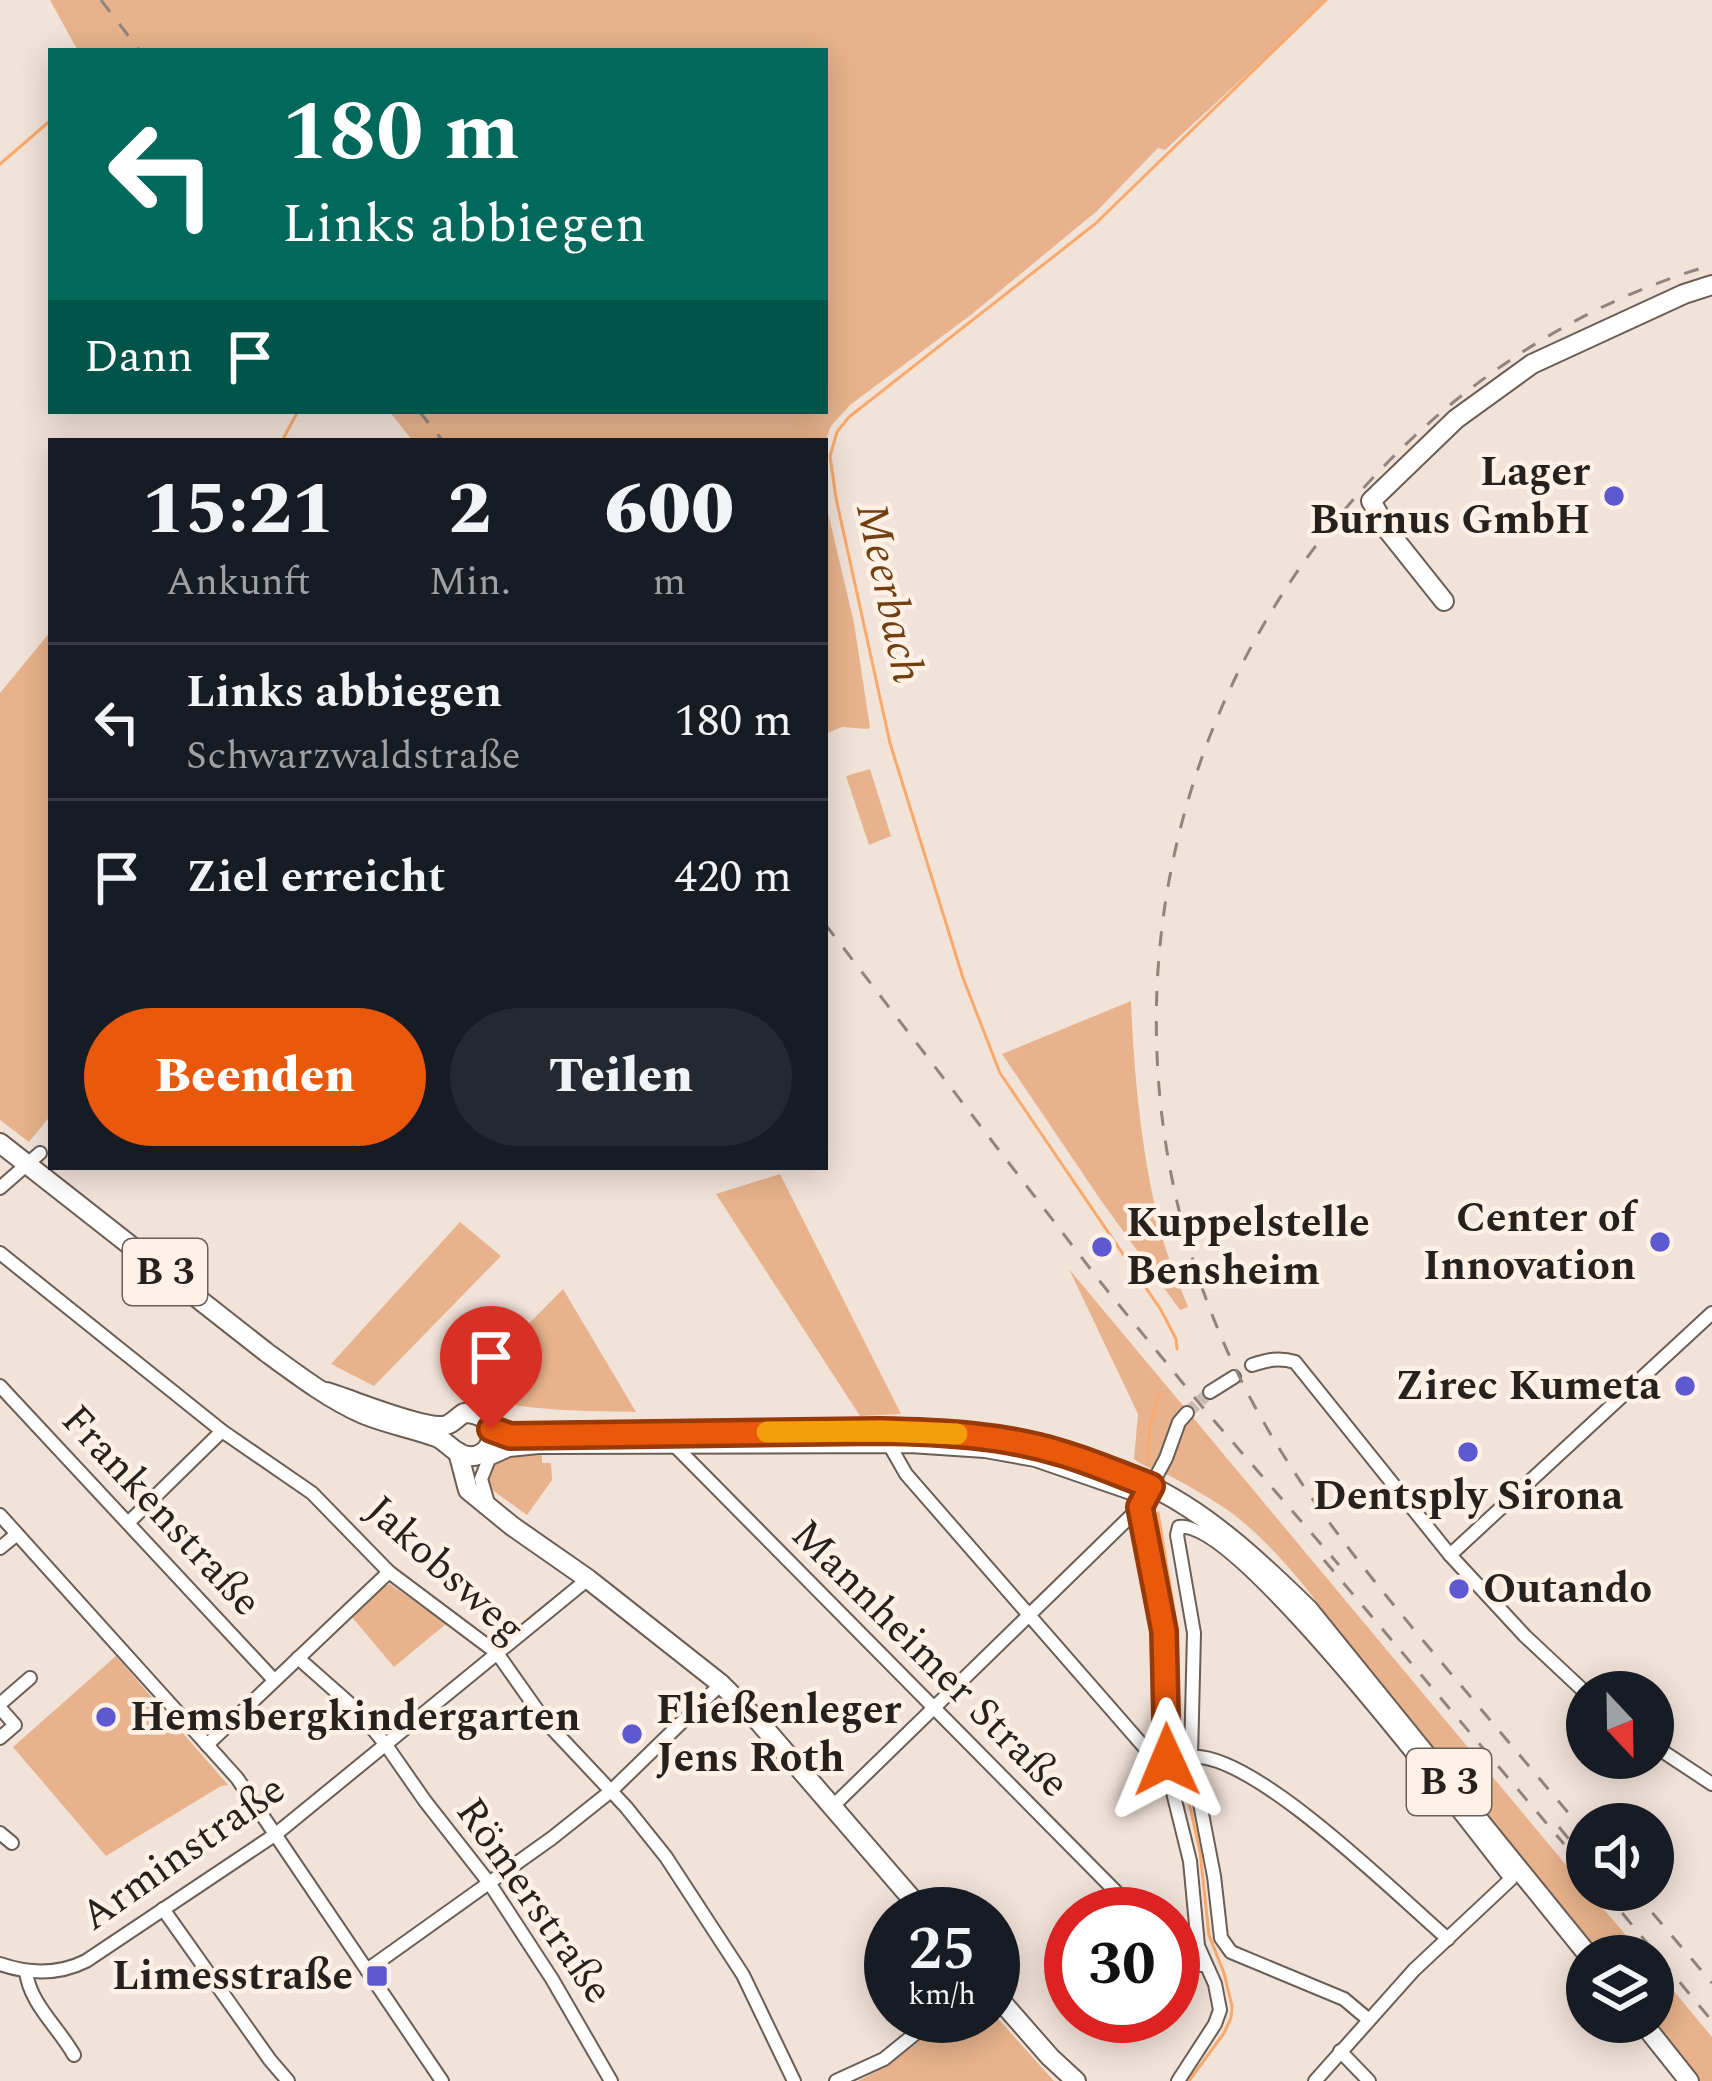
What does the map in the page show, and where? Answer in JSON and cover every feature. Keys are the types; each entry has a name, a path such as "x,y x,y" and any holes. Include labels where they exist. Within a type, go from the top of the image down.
{"main road":[{"path":"1444,601 1389,532 1371,501 1456,419 1532,364 1684,293 1712,285"},
{"name":"B 3","path":"0,1143 34,1159 266,1352 326,1393 391,1425 441,1438 467,1456 493,1440 942,1433 1061,1453 1213,1526 1257,1560 1307,1609 1572,1935"},
{"name":"B 3","path":"326,1393 439,1426 472,1412 484,1418 493,1440"},
{"path":"451,1424 448,1433 465,1484 484,1504 721,1684 902,1887"},
{"path":"484,1504 472,1472 474,1460 493,1440"},
{"path":"1020,2023 1076,2081"},
{"path":"1659,2043 1689,2081"}],"street":[{"path":"0,1188 34,1159"},
{"name":"Jakobsweg","path":"0,1253 222,1431 312,1493 389,1572 497,1653 545,1721 666,1857 743,1975 794,2081"},
{"path":"1450,1555 1712,1313"},
{"path":"1252,1365 1269,1360 1295,1362 1450,1555 1566,1674"},
{"path":"1210,1392 1234,1377"},
{"name":"Frankenstraße","path":"0,1386 274,1680"},
{"path":"832,1807 1029,1617 1145,1497 1187,1413"},
{"path":"128,1523 222,1431"},
{"path":"890,1446 906,1474 1029,1617 1152,1756 1167,1760"},
{"path":"484,1504 484,1466 497,1453 539,1447 985,1450 1035,1460 1145,1497"},
{"name":"Mannheimer Straße","path":"677,1448 1111,1887"},
{"path":"1145,1497 1164,1631 1167,1760 1190,1861 1198,1946 1215,1984 1220,2011 1178,2081"},
{"path":"0,1515 237,1778 442,2081"},
{"path":"1316,2081 1414,1970 1511,1879 1301,1622 1214,1542 1190,1526 1179,1527 1194,1633 1191,1757 1224,1944 1232,1952 1344,1999 1369,2020"},
{"path":"0,1548 17,1534"},
{"path":"207,1745 389,1572"},
{"name":"Arminstraße","path":"0,1964 47,1972 74,1967 163,1909 276,1834 588,1579"},
{"name":"Römerstraße","path":"298,1658 386,1744 490,1884 611,2081"},
{"path":"0,1738 15,1725 0,1706 30,1678"},
{"path":"367,1970 611,1791 721,1684"},
{"path":"1191,1757 1207,1756 1267,1787 1448,1939"},
{"path":"1674,1759 1712,1784"},
{"path":"0,1833 12,1843"},
{"path":"163,1909 289,2081"},
{"path":"1200,1964 1205,1965"},
{"path":"26,1971 36,2000 74,2055"},
{"path":"836,2081 884,2059 904,2043"},
{"path":"1340,2051 1369,2081"}],"shaded area":[{"path":"50,0 1327,0 1165,150 1158,148 1097,211 972,314 850,405 826,438 411,438 391,414 828,414 828,48 76,48"},
{"path":"828,513 854,623 870,727 842,727 828,733"},
{"path":"48,635 48,1119 29,1142 0,1120 0,693"},
{"path":"870,769 891,836 869,845 846,776"},
{"path":"1131,1001 1144,1149 1164,1245 1188,1307 1180,1310 1002,1054"},
{"path":"780,1174 901,1414 860,1416 716,1194"},
{"path":"460,1222 501,1256 374,1386 331,1364"},
{"path":"1069,1269 1566,1865 1566,1911 1605,1911 1626,1935 1580,1935 1280,1557 1226,1509 1134,1459 1138,1414"},
{"path":"563,1289 636,1412 525,1407 471,1391 476,1377"},
{"path":"542,1455 542,1463 551,1463 552,1480 527,1515 491,1489 486,1479 501,1461"},
{"path":"390,1584 446,1624 394,1667 351,1616"},
{"path":"116,1656 228,1785 106,1856 13,1747"},
{"path":"1674,1991 1712,2037 1712,2081 1700,2081 1668,2043 1674,2043"},
{"path":"917,2043 1020,2043 1054,2081 858,2081"}],"waterway":[{"name":"Meerbach","path":"1177,1349 1161,1310 1000,1073 963,978 890,743 830,456 837,432 849,417 1095,224 1326,0"},
{"path":"0,164 48,123"},
{"path":"284,438 296,414"},
{"name":"Meerbach","path":"1147,1460 1150,1424 1160,1392"},
{"name":"Meerbach","path":"1158,1513 1177,1629 1180,1761 1200,1852 1209,1935 1232,2006 1224,2033 1189,2081"}],"tunnel":[{"path":"1187,1413 1210,1392"}],"railway":[{"path":"101,0 138,48"},
{"path":"1566,1810 1360,1563 1286,1459 1243,1384 1194,1265 1166,1143 1156,1020 1166,898 1194,780 1241,666 1306,559 1389,461 1459,397 1538,342 1622,298 1712,265"},
{"path":"421,414 441,438"},
{"path":"828,928 1102,1284 1339,1565"},
{"path":"1324,1560 1564,1844"},
{"path":"1559,1827 1566,1836"},
{"path":"1620,1911 1712,2021"},
{"path":"1651,1911 1712,1983"}],"slow traffic":[{"path":"767,1432 957,1434"}],"place":[{"name":"Lager Burnus GmbH","path":"1614,496"},
{"name":"Center of Innovation","path":"1660,1242"},
{"name":"Kuppelstelle Bensheim","path":"1102,1247"},
{"name":"Zirec Kumeta","path":"1685,1386"},
{"name":"Dentsply Sirona","path":"1468,1452"},
{"name":"Outando","path":"1459,1589"},
{"name":"Hemsbergkindergarten","path":"106,1717"},
{"name":"Fließenleger Jens Roth","path":"632,1734"},
{"name":"Limesstraße","path":"377,1976"}],"route":[{"path":"491,1429 510,1436 942,1433 1061,1453 1151,1486 1140,1507 1164,1631 1167,1760"}]}
